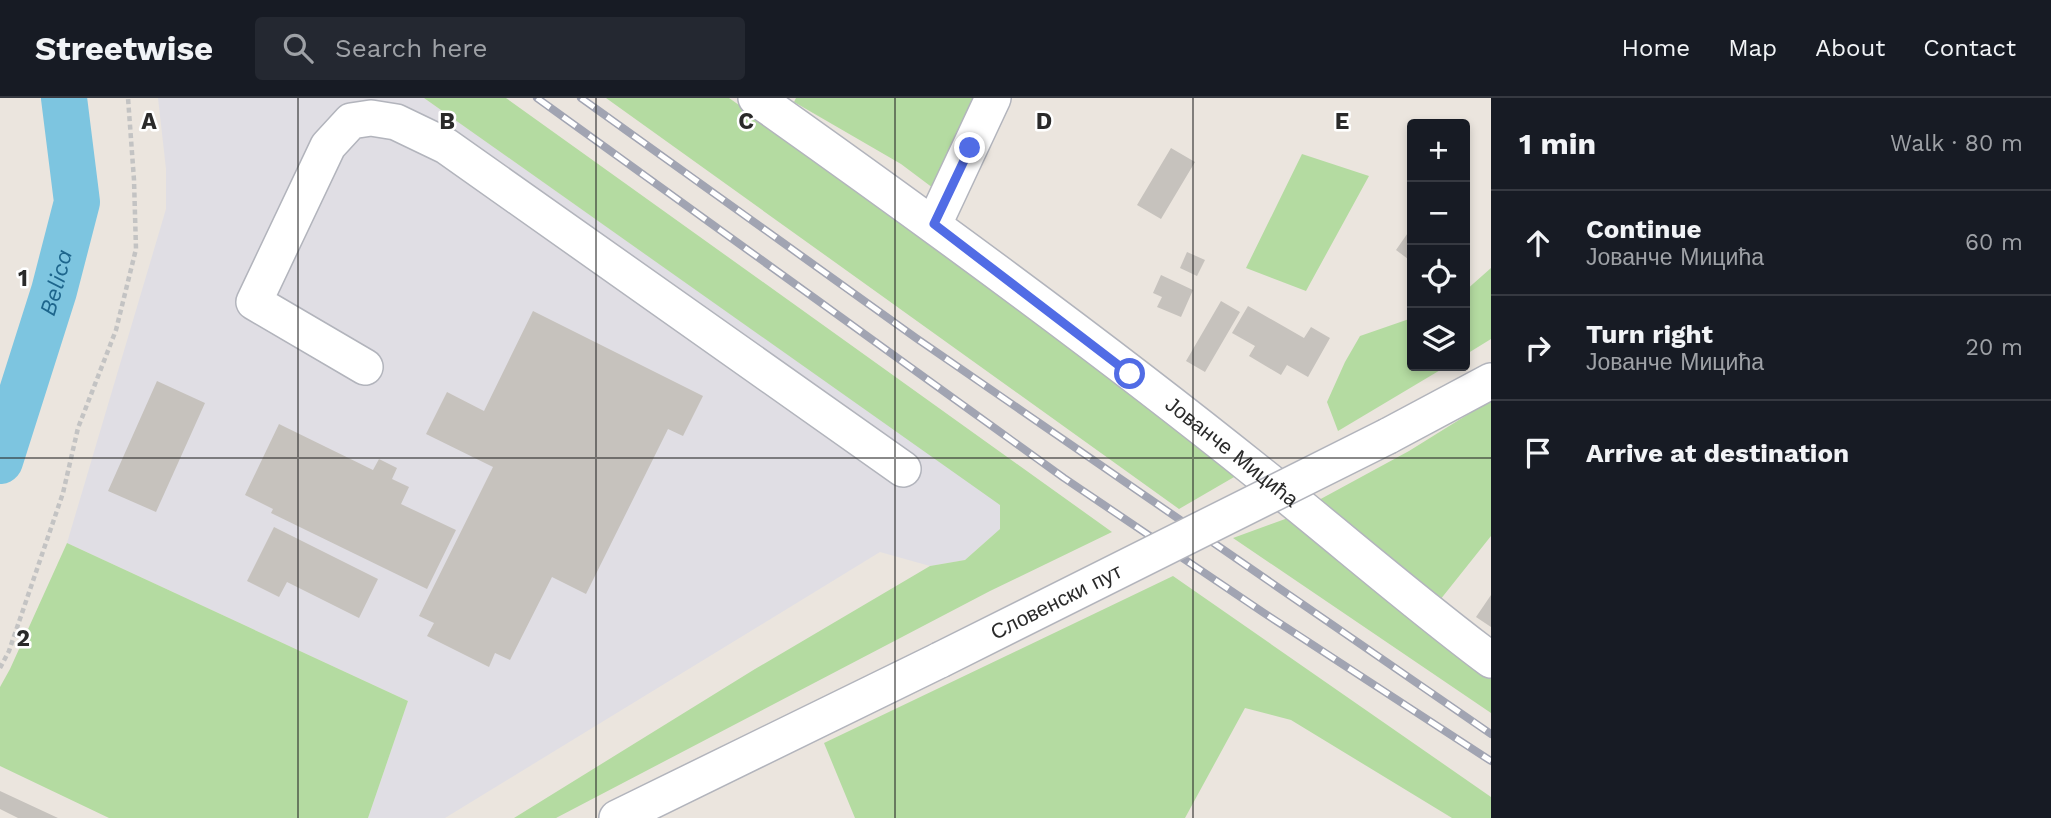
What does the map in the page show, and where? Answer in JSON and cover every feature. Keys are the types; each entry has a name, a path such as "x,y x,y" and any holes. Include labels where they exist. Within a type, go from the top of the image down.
{"street":[{"name":"Јованче Мицића","path":"756,98 934,224 1260,474 1426,612 1491,660"},
{"path":"934,224 993,98"},
{"path":"365,367 254,302 328,146 351,121 371,118 396,122 446,146 903,469"},
{"name":"Словенски пут","path":"617,818 1388,436 1491,381"}],"path":[{"path":"0,668 9,651 63,492 78,428 116,330 136,249 128,98"}],"shaded area":[{"path":"158,98 424,98 1000,504 1000,529 965,560 930,566 880,552 445,818 368,818 408,701 67,543 166,209 166,169"}],"green space":[{"path":"424,98 506,98 1112,532 990,591 556,818 514,818 755,669 930,566 965,560 1000,529 1000,505"},
{"path":"606,98 729,98 953,255 1241,473 1179,509"},
{"path":"796,98 975,98 933,188 901,164 794,102"},
{"path":"1302,154 1369,176 1306,291 1246,268"},
{"path":"1491,268 1491,339 1470,352 1470,308 1470,287"},
{"path":"1407,320 1407,371 1439,371 1338,431 1327,402 1360,336"},
{"path":"1491,400 1491,536 1436,605 1317,501 1409,451"},
{"path":"1288,518 1491,673 1491,713 1233,538"},
{"path":"67,543 408,701 368,818 109,818 0,766 0,687"},
{"path":"1173,576 1491,797 1491,818 1452,818 1291,720 1245,708 1185,818 855,818 824,743"}],"building":[{"path":"1171,148 1195,162 1161,219 1137,205"},
{"path":"1407,234 1407,258 1396,250"},
{"path":"1187,252 1205,260 1197,276 1180,268"},
{"path":"1161,275 1193,290 1181,317 1157,307 1162,297 1153,293"},
{"path":"1221,301 1240,312 1205,372 1186,361"},
{"path":"1248,306 1304,338 1311,327 1330,338 1308,377 1287,365 1281,375 1249,356 1255,346 1232,333"},
{"path":"533,311 703,396 683,436 668,429 586,594 552,577 510,660 495,653 489,667 427,636 434,623 419,616 493,467 426,434 447,392 484,411"},
{"path":"157,381 205,403 156,512 108,491"},
{"path":"279,424 373,470 379,459 397,468 392,479 409,487 401,504 456,530 427,589 271,513 273,509 245,495"},
{"path":"274,527 378,579 359,618 287,582 279,597 247,581"},
{"path":"1491,595 1491,627 1476,617"},
{"path":"0,791 58,818 18,818 0,809"}],"waterway":[{"name":"Belica","path":"0,461 54,291 77,202 64,98"}],"railway":[{"path":"537,98 1064,478 1491,761"},
{"path":"581,98 916,338 1491,734"}],"route":[{"path":"970,148 934,224 1130,374"}]}
